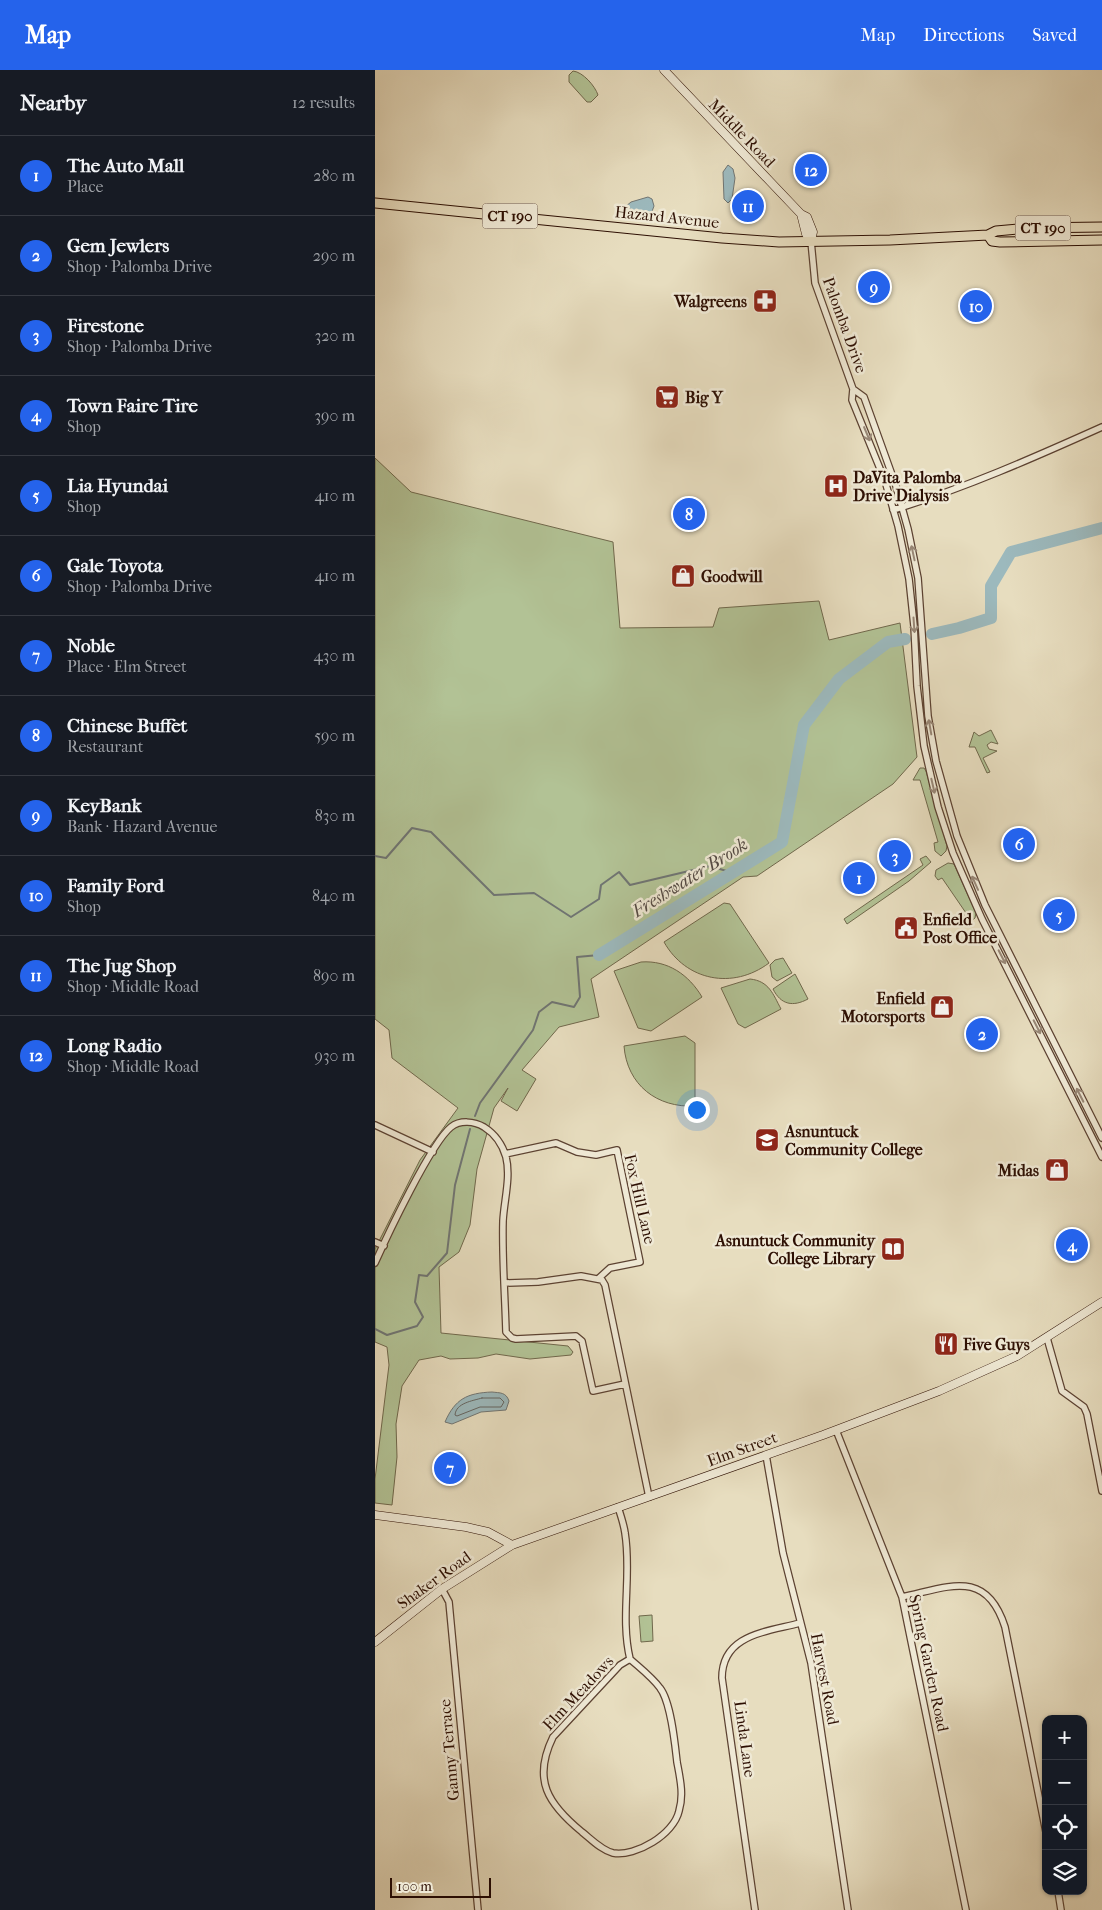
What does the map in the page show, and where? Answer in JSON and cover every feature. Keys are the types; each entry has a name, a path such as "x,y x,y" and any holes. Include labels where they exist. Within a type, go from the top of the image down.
{"main road":[{"name":"Middle Road","path":"664,70 801,214 806,234 811,241"},
{"name":"Hazard Avenue","path":"375,203 722,238 811,241 987,235 1003,230 1101,227"},
{"path":"1074,240 1088,236 1101,227"},
{"name":"Hazard Avenue","path":"987,235 992,241 996,242 1102,240"},
{"name":"Elm Street","path":"512,1545 836,1430 959,1382 1017,1356 1102,1302"},
{"path":"375,1515 466,1526 488,1532 512,1545"},
{"name":"Shaker Road","path":"375,1642 442,1590 512,1545"}],"street":[{"name":"Palomba Drive","path":"811,241 815,283 853,389 852,400 885,480 898,526 911,602 917,686 926,754 938,807 953,853 982,919 1102,1157"},
{"name":"Palomba Drive","path":"853,389 864,396 902,507 918,578 929,716 935,752 945,799 961,849 985,905 1102,1138"},
{"path":"893,510 948,493 1014,468 1102,427"},
{"path":"911,602 920,602"},
{"path":"926,754 935,752"},
{"path":"953,853 961,849"},
{"path":"1015,984 1020,974"},
{"path":"375,1263 433,1152 452,1126 464,1122 481,1125 497,1138 505,1154 507,1169 503,1222 506,1332 516,1338 576,1336 582,1341 593,1391 625,1384"},
{"path":"375,1125 433,1152"},
{"name":"Fox Hill Lane","path":"505,1154 556,1143 577,1152 596,1155 617,1150 640,1262 610,1268 599,1278"},
{"path":"375,1242 384,1246"},
{"path":"505,1283 538,1282 581,1276 599,1278 605,1284 649,1497"},
{"path":"1047,1338 1062,1391 1084,1407 1087,1414 1102,1491"},
{"name":"Spring Garden Road","path":"836,1430 902,1597 966,1910"},
{"name":"Harvest Road","path":"766,1455 783,1553 811,1663 848,1910"},
{"name":"Elm Meadows","path":"618,1507 625,1533 624,1611 630,1658 661,1689 672,1725 681,1801 679,1813 671,1825 650,1845 633,1851 615,1853 599,1846 568,1820 550,1801 542,1776 547,1750 553,1738 620,1665 630,1658"},
{"path":"902,1597 954,1586 976,1587 989,1596 999,1607 1005,1626 1042,1812"},
{"name":"Ganny Terrace","path":"442,1590 449,1602 477,1910"},
{"name":"Linda Lane","path":"755,1910 722,1678 722,1663 739,1642 751,1636 800,1623"},
{"path":"1058,1895 1061,1910"}],"green space":[{"path":"573,71 585,77 596,91 598,95 591,102 587,102 569,82 569,75"},
{"path":"375,458 411,492 613,542 620,628 713,627 719,608 819,601 829,640 900,623 917,757 893,784 757,876 743,877 591,979 599,1017 559,1027 522,1070 536,1079 517,1111 501,1101 508,1088 494,1108 477,1169 470,1225 459,1252 439,1267 441,1333 568,1346 573,1352 571,1355 530,1359 496,1354 478,1358 450,1359 441,1356 419,1360 402,1386 396,1424 397,1457 392,1505 375,1503 375,1479 389,1365 387,1347 375,1342 375,1249 420,1160 458,1108 392,1058 389,1030 375,1019"},
{"path":"991,730 998,744 991,742 987,745 989,749 997,751 983,758 990,772 987,773 975,747 969,747 974,732 979,736"},
{"path":"920,768 924,768 926,771 947,846 946,851 941,856 935,851 934,843 938,842 920,780 913,780"},
{"path":"926,856 931,862 909,881 847,924 844,919 923,865 920,859"},
{"path":"948,863 954,864 976,913 975,918 969,923 963,918 966,913 942,878 938,880 935,876 936,870"},
{"path":"724,903 730,904 769,963 741,977 726,979 697,973 685,966 673,955 664,942"},
{"path":"783,958 792,973 777,981 772,977 770,965 775,960"},
{"path":"641,962 669,966 691,982 702,997 651,1031 638,1028 614,971"},
{"path":"795,974 808,999 792,1004 780,998 773,989"},
{"path":"750,979 766,985 773,993 781,1009 745,1028 738,1024 721,988"},
{"path":"685,1036 695,1043 695,1106 681,1106 668,1103 646,1091 631,1072 626,1060 624,1046"},
{"path":"652,1615 653,1641 641,1642 639,1616"}],"water":[{"path":"728,165 733,169 735,178 732,199 728,203 724,199 723,172"},
{"path":"648,197 652,199 654,206 651,214 640,213 625,207 631,202"},
{"path":"492,1392 506,1396 509,1401 506,1410 481,1412 452,1424 445,1422 453,1408 463,1399 476,1394"}],"waterway":[{"name":"Freshwater Brook","path":"932,634 991,618 991,586 1011,552 1102,528"},
{"name":"Freshwater Brook","path":"599,955 782,842 804,725 839,679 888,642 905,639"},
{"path":"375,856 386,858 412,828 431,832 494,895 534,893 571,917 599,899 601,885 619,872 630,885 710,866 733,873"},
{"name":"Freshwater Brook","path":"475,1116 480,1103 533,1030 539,1012 552,1002 574,1007 580,997 577,957 599,955"},
{"name":"Freshwater Brook","path":"375,1329 387,1335 417,1326 423,1317 415,1302 419,1275 427,1276 447,1253 455,1185 470,1129"}],"place":[{"name":"Long Radio","path":"811,170"},
{"name":"The Jug Shop","path":"748,206"},
{"name":"KeyBank","path":"874,287"},
{"name":"Walgreens","path":"765,301"},
{"name":"Family Ford","path":"976,306"},
{"name":"Big Y","path":"667,397"},
{"name":"DaVita Palomba Drive Dialysis","path":"836,486"},
{"name":"Chinese Buffet","path":"689,514"},
{"name":"Goodwill","path":"683,576"},
{"name":"Gale Toyota","path":"1019,844"},
{"name":"Firestone","path":"895,856"},
{"name":"The Auto Mall","path":"859,878"},
{"name":"Lia Hyundai","path":"1059,915"},
{"name":"Enfield Post Office","path":"906,928"},
{"name":"Enfield Motorsports","path":"942,1007"},
{"name":"Gem Jewlers","path":"982,1034"},
{"name":"Asnuntuck Community College","path":"767,1140"},
{"name":"Midas","path":"1057,1170"},
{"name":"Town Faire Tire","path":"1072,1245"},
{"name":"Asnuntuck Community College Library","path":"893,1249"},
{"name":"Five Guys","path":"946,1344"},
{"name":"Noble","path":"450,1468"}]}
